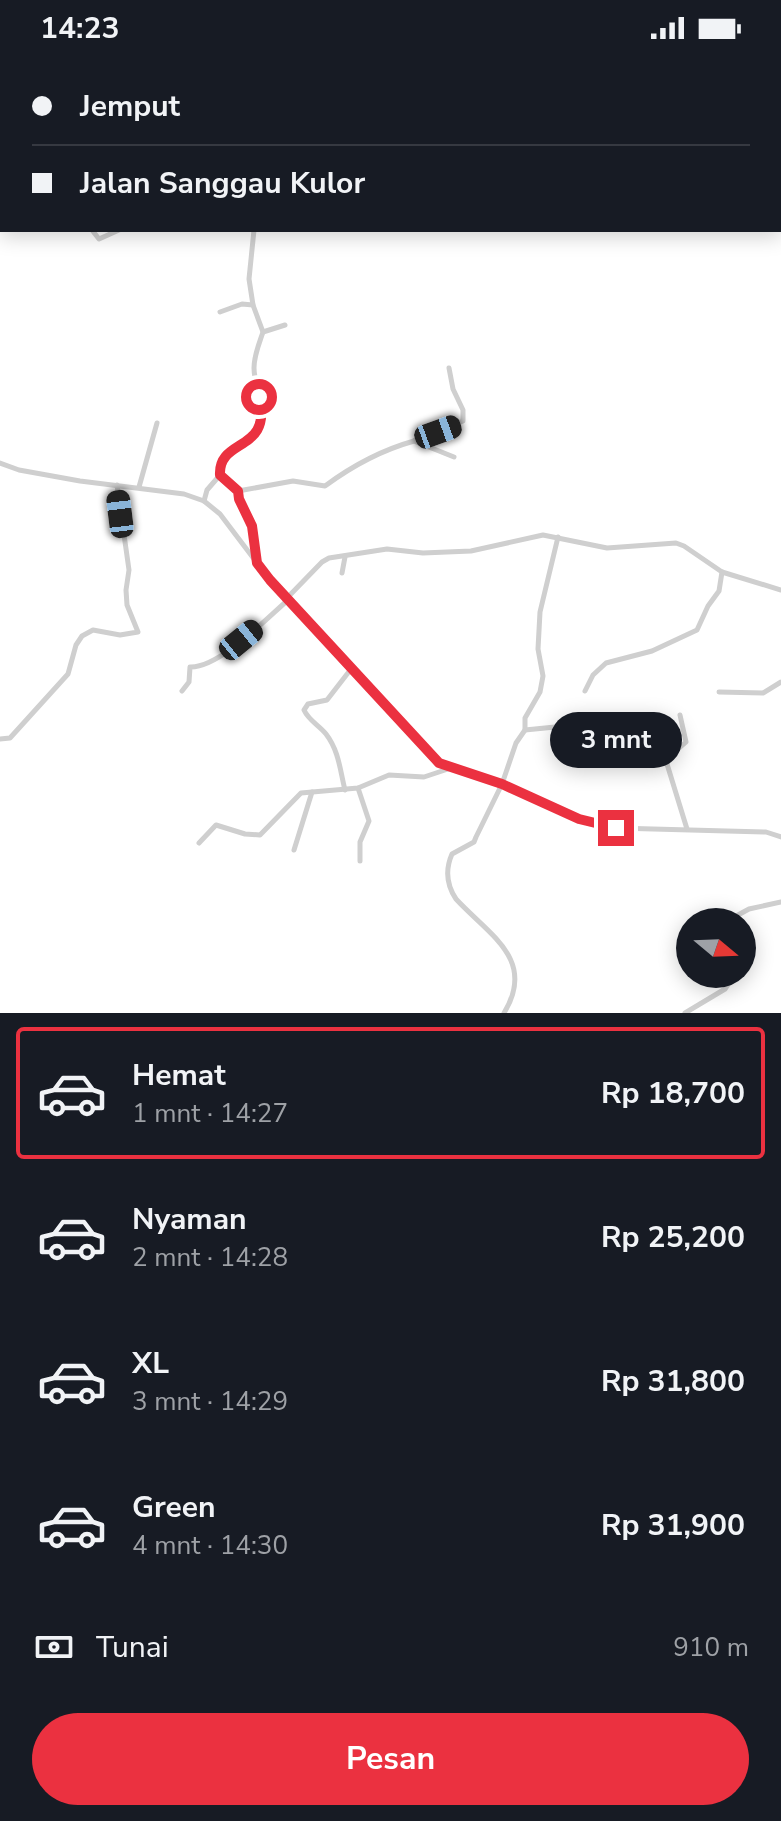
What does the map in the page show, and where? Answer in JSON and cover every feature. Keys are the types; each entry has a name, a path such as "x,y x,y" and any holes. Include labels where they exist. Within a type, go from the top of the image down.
{"street":[{"path":"94,232 99,239 115,232"},
{"path":"204,501 207,490 220,475 222,460 254,436 262,421 263,410 254,368 255,354 263,332 253,305 249,270 254,232"},
{"path":"220,312 242,304 253,305"},
{"path":"263,332 285,325"},
{"path":"238,491 293,481 325,486 363,462 463,421 463,410 453,389 449,368"},
{"path":"139,488 157,423"},
{"path":"414,441 454,457"},
{"path":"0,463 19,470 184,494 204,501 220,514 287,599 429,755 451,768 502,784 598,825 766,832 781,837"},
{"path":"220,475 238,491 252,526 257,563"},
{"path":"0,739 10,738 63,681 82,636 93,630 120,635 138,632 127,605 129,570 117,485"},
{"path":"182,691 189,682 190,667 203,665 229,650 287,599 325,560 387,549 423,553 471,551 535,536 558,537 607,548 676,543 722,572 781,590"},
{"path":"504,1013 515,976 511,958 505,948 456,899 450,890 446,872 455,850 474,842 502,784 516,743 525,730 525,718 543,682 538,649 540,612 558,537"},
{"path":"342,573 345,557"},
{"path":"585,691 593,675 606,663 652,651 697,630 719,591 722,572"},
{"path":"345,790 335,748 304,710 308,704 327,700 351,669"},
{"path":"719,692 763,693 781,682"},
{"path":"680,715 686,742 669,757 667,764 687,829"},
{"path":"525,730 575,725"},
{"path":"199,843 216,825 260,835 296,796 358,788 389,775 424,777 451,768"},
{"path":"358,788 369,821 360,842 360,861"},
{"path":"294,850 312,792"},
{"path":"754,908 781,902"},
{"path":"685,1013 724,988"}],"route":[{"path":"259,397 263,410 260,428 222,460 219,471 238,491 252,526 257,563 270,580 439,763 502,784 579,819 616,828"}]}
